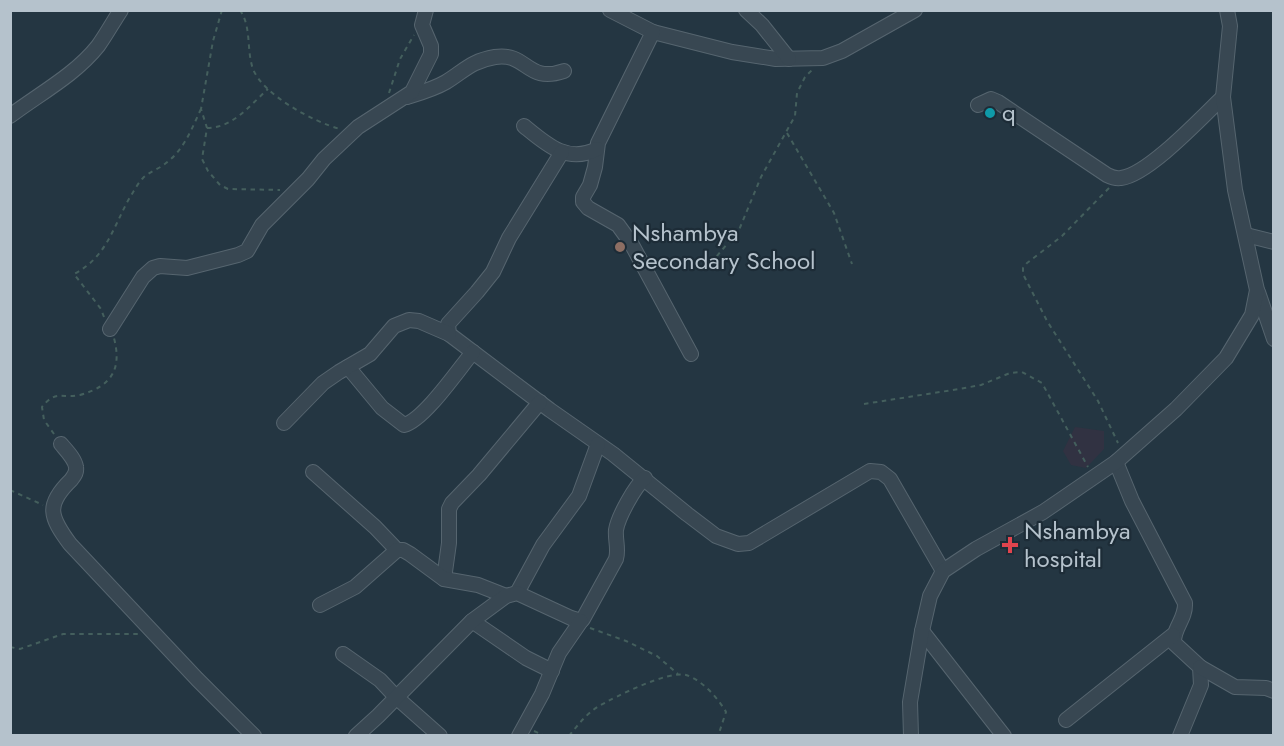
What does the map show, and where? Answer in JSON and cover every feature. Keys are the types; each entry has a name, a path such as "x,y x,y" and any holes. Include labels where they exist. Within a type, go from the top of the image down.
{"street":[{"path":"10,116 68,75 83,61 97,47 121,10"},
{"path":"610,10 653,32 732,52 777,59 823,58 861,42 915,10"},
{"path":"746,10 762,25 789,58"},
{"path":"1227,10 1230,26 1223,97 1235,190 1257,290 1274,339"},
{"path":"405,98 412,93 431,54 432,46 423,28 424,15"},
{"path":"653,32 597,149 595,167 583,202 588,208 618,225 631,243 691,354"},
{"path":"110,329 143,278 153,268 160,266 187,268 238,255 247,250 262,225 308,179 324,159 358,127 380,111 405,98 438,86 469,65 495,57 511,57 538,74 551,75 564,70"},
{"path":"978,105 991,99 998,102 1099,170 1119,178 1134,173 1161,155 1223,97"},
{"path":"524,126 562,152 580,155 597,149"},
{"path":"449,334 448,324 493,272 509,238 562,152"},
{"path":"1246,235 1274,242"},
{"path":"911,735 910,702 922,631 930,596 943,571 976,549 1042,512 1120,458 1176,409 1226,358 1252,315 1257,290"},
{"path":"284,423 323,383 370,354 394,326 402,322 419,321 449,334 497,368 645,478 687,514 722,538 738,544 749,543 870,471 881,472 890,479 943,571"},
{"path":"348,367 382,408 404,425 413,421 429,406 473,352"},
{"path":"444,579 449,543 449,510 452,503 479,475 540,402"},
{"path":"61,444 77,470 75,476 62,488 51,508 53,519 70,544 254,735"},
{"path":"356,735 472,621 512,595 543,545 579,496 598,444"},
{"path":"1066,720 1173,635 1183,618 1185,603 1132,501 1120,458"},
{"path":"313,472 375,527 397,550"},
{"path":"519,735 559,653 580,622 616,559 618,523 637,487 645,478"},
{"path":"320,605 355,587 397,550 403,550 444,579 478,585 512,595 580,622"},
{"path":"472,621 526,658 552,671"},
{"path":"922,631 1004,735"},
{"path":"1173,635 1174,643 1178,648 1200,667 1235,687 1266,688 1274,691"},
{"path":"343,654 380,680 440,735"},
{"path":"1180,735 1201,685 1200,667"}],"path":[{"path":"61,444 44,420 42,407 53,396 62,394 77,396 104,384 117,366 118,355 101,309 74,274 101,253 143,178 165,165 178,152 201,109 213,41 222,10"},
{"path":"240,10 248,29 254,69 268,89 320,122 343,130 358,127"},
{"path":"380,111 392,87 400,59 424,15"},
{"path":"711,263 740,230 761,177 795,116 797,93 805,77 823,58"},
{"path":"207,128 219,128 232,122 268,89"},
{"path":"201,109 207,128 202,159 208,171 220,185 228,189 280,190"},
{"path":"787,132 834,213 852,264"},
{"path":"1119,178 1062,236 1027,263 1023,268 1023,274 1047,321 1098,401 1120,458"},
{"path":"864,404 970,387 1010,373 1022,372 1042,382 1088,467"},
{"path":"10,490 30,501 51,508"},
{"path":"580,622 657,656 678,674"},
{"path":"10,647 20,649 63,634 156,635"},
{"path":"569,735 576,725 598,706 651,680 678,674 686,675 701,684 723,707 726,712 718,735"}],"shaded area":[{"path":"1075,427 1104,431 1104,449 1086,468 1071,465 1063,451"}],"place":[{"name":"q","path":"990,113"},
{"name":"Nshambya Secondary School","path":"620,247"},
{"name":"Nshambya hospital","path":"1010,545"}]}
